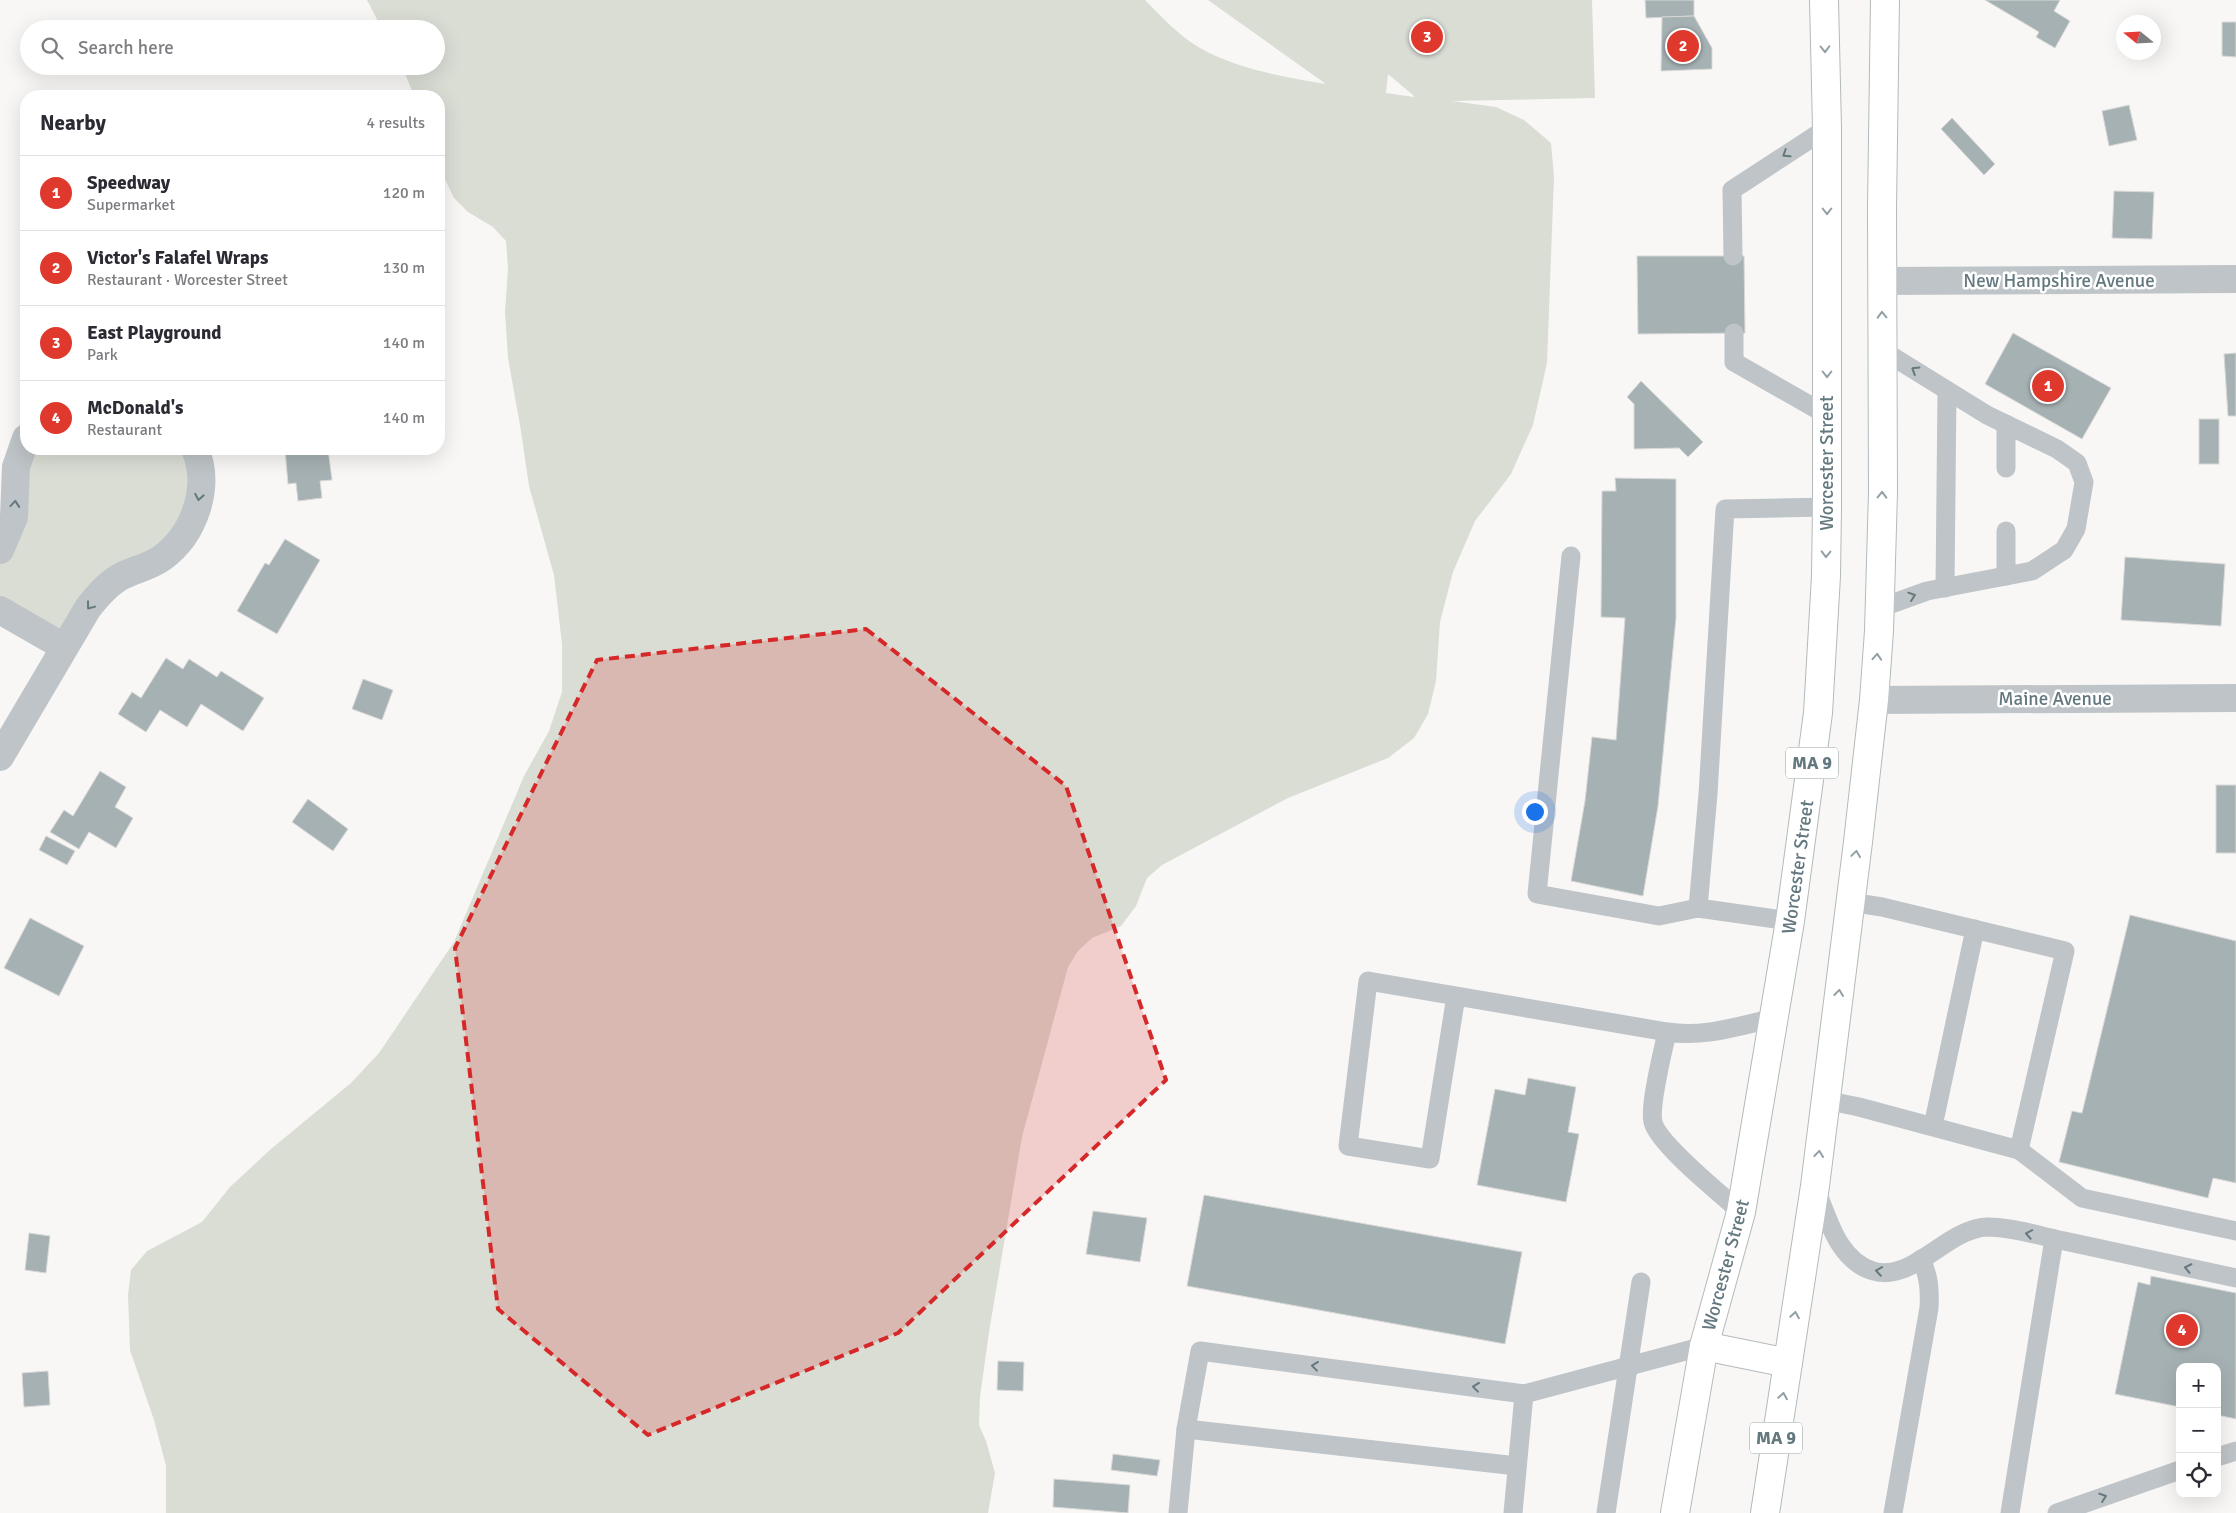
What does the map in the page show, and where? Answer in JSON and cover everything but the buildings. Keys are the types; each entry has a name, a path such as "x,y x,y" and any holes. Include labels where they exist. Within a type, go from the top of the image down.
{"highway":[{"name":"Worcester Street","path":"1675,1513 1704,1346 1741,1212 1790,921 1818,713 1826,576 1827,508 1827,128 1824,0"},
{"name":"MA 9","path":"1765,1513 1826,1100 1874,700 1880,608 1883,482 1882,281 1885,0"},
{"path":"1704,1346 1788,1364"}],"street":[{"name":"New Hampshire Avenue","path":"1882,281 2236,279"},
{"path":"0,550 14,518 16,467 20,455"},
{"path":"0,757 88,608 104,588 124,575 145,568 162,558 178,545 188,530 197,510 201,490 200,468 197,455"},
{"path":"0,610 64,647"},
{"name":"Maine Avenue","path":"1874,700 2236,698"}],"lane":[{"path":"1733,256 1732,190 1827,128"},
{"path":"1734,333 1734,362 1827,415"},
{"path":"1880,608 1927,591 2032,570 2064,550 2076,529 2084,482 2077,463 2057,449 2006,424 1947,391 1882,350"},
{"path":"1946,588 1947,391"},
{"path":"2006,424 2006,468"},
{"path":"1698,908 1708,794 1726,508 1827,508"},
{"path":"2006,531 2006,576"},
{"path":"1571,556 1538,894 1659,916 1698,908 1790,921"},
{"path":"1850,902 1882,907 2065,952 2018,1150"},
{"path":"1932,1126 1975,929"},
{"path":"1456,996 1430,1159 1348,1146 1368,981 1687,1035 1704,1034 1774,1018"},
{"path":"1667,1032 1653,1108 1653,1122 1665,1143 1741,1212"},
{"path":"1826,1100 1932,1126 2018,1150 2082,1198 2236,1231"},
{"path":"1814,1186 1841,1246 1860,1265 1883,1273 1895,1271 1921,1259 1962,1233 1975,1228 2005,1229 2236,1278"},
{"path":"2010,1513 2054,1239"},
{"path":"1893,1513 1928,1308 1929,1283 1927,1272 1921,1259"},
{"path":"1606,1513 1641,1282"},
{"path":"1178,1513 1186,1428 1200,1352 1524,1394 1704,1346"},
{"path":"1512,1513 1524,1394"},
{"path":"1186,1428 1517,1466"},
{"path":"2221,1456 2236,1451"},
{"path":"2057,1513 2176,1471"}],"highlighted area":[{"path":"866,629 1066,786 1166,1080 898,1333 648,1435 498,1309 455,948 597,660"}],"shaded area":[{"path":"367,0 1145,0 1185,38 1215,55 1245,67 1326,84 1208,0 1592,0 1595,98 1452,101 1496,107 1524,120 1551,143 1554,177 1547,363 1533,425 1511,474 1475,521 1453,572 1440,622 1436,681 1428,714 1414,738 1388,758 1288,798 1162,865 1147,878 1136,906 1121,926 1092,938 1078,951 1068,967 1022,1137 989,1332 980,1397 979,1425 986,1441 995,1473 988,1513 166,1513 166,1466 154,1420 130,1350 128,1295 131,1270 147,1251 202,1222 230,1187 271,1149 351,1083 379,1053 454,942 524,776 549,731 562,692 562,644 554,575 529,486 508,358 505,312 508,269 506,241 493,227 468,212 454,198 445,179 445,90 412,90 406,75 445,75 445,20 377,20","holes":["1388,74 1414,96 1386,93"]},
{"path":"24,455 196,455 201,490 145,568 64,647 0,610 0,550"}],"place":[{"name":"East Playground","path":"1427,37"},
{"name":"Victor's Falafel Wraps","path":"1683,46"},
{"name":"Speedway","path":"2048,386"},
{"name":"McDonald's","path":"2182,1330"}]}
